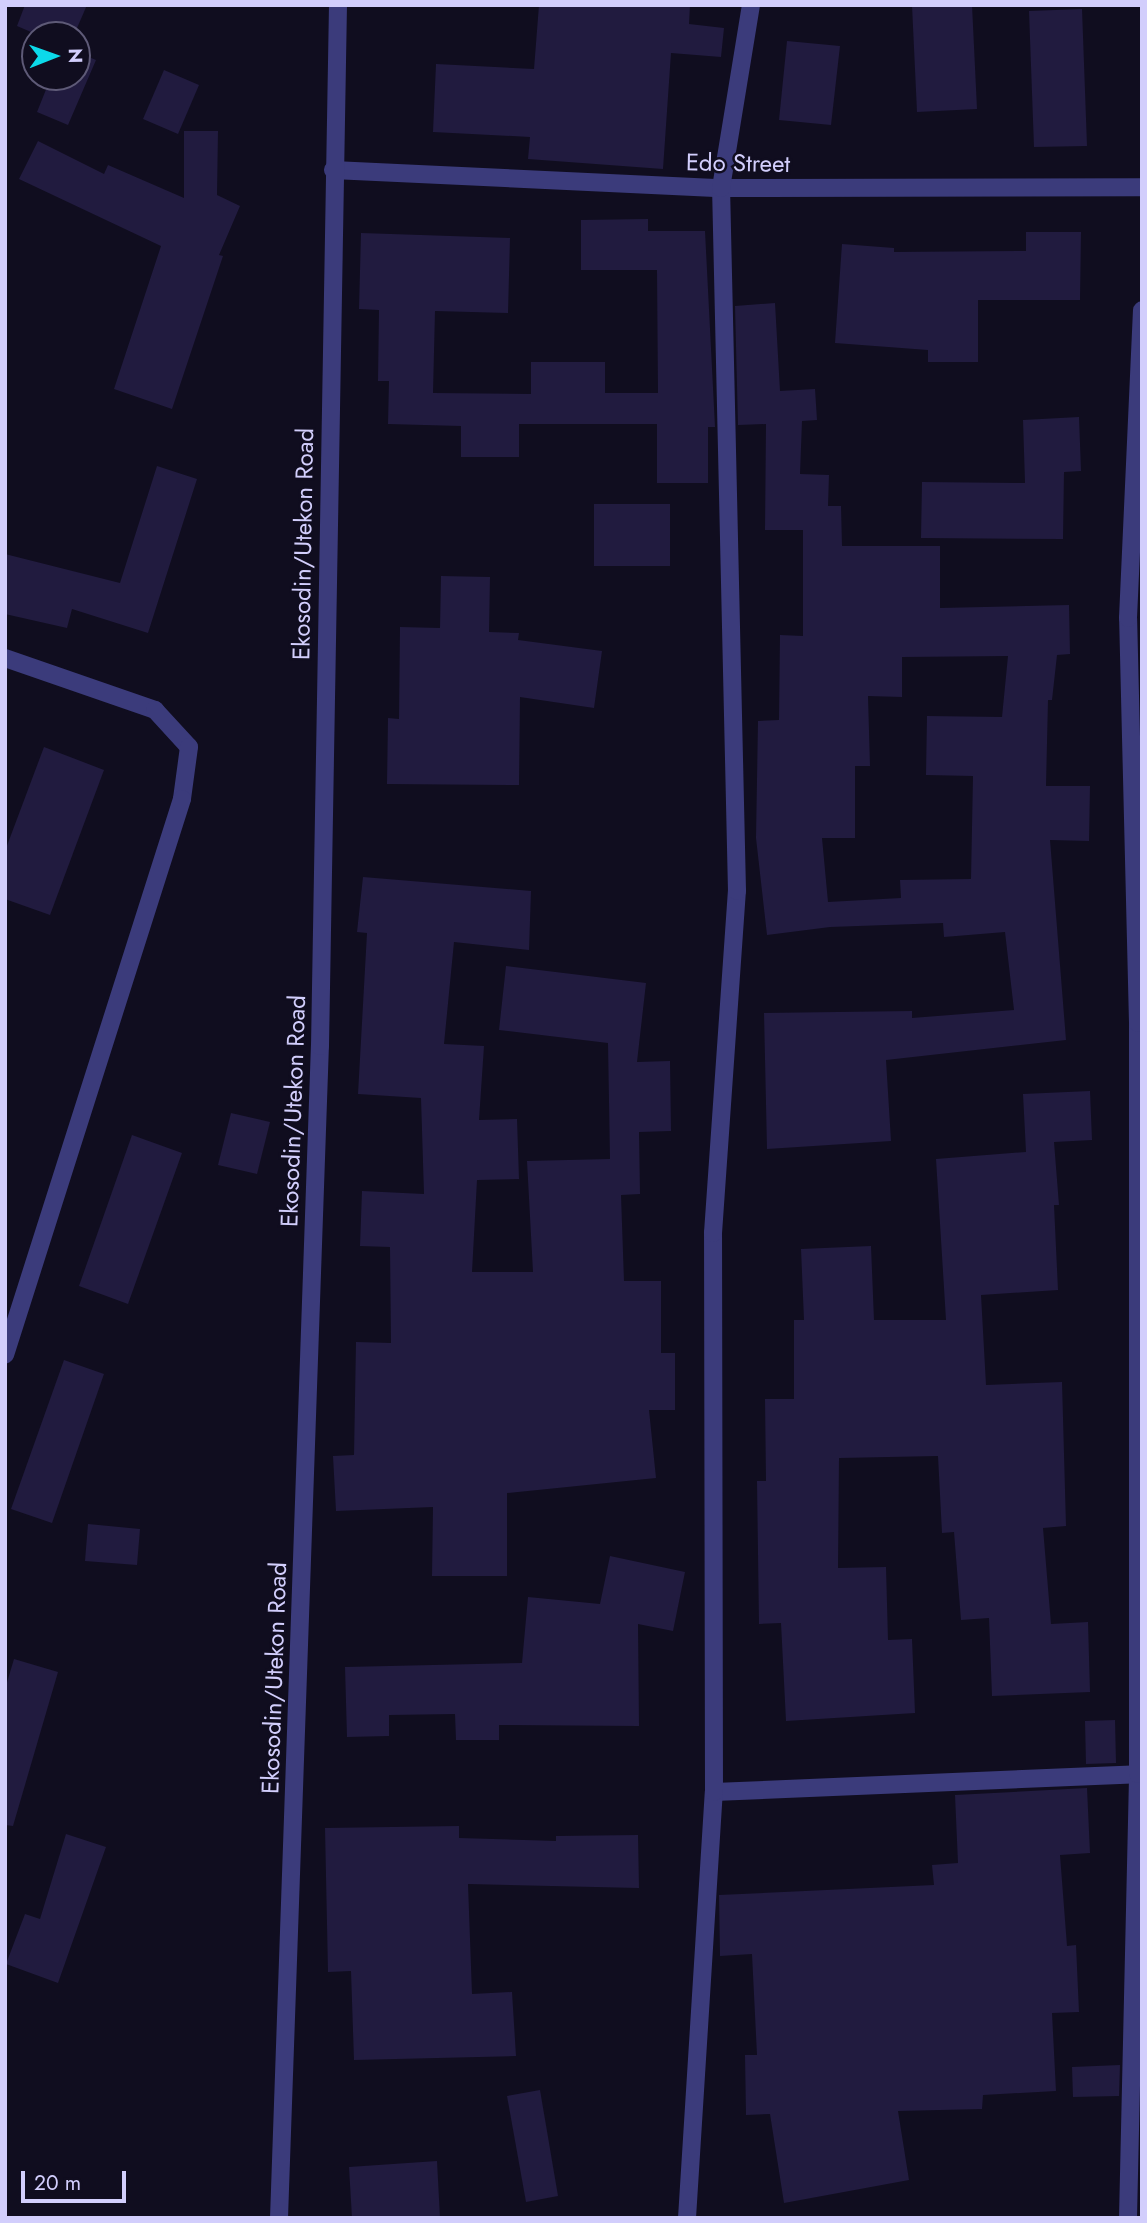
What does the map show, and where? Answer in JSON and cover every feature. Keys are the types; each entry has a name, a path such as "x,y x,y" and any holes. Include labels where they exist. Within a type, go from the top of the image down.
{"street":[{"name":"Ekosodin/Utekon Road","path":"279,2218 320,1046 333,170 338,5"},
{"path":"687,2218 714,1792 713,1233 737,891 721,188 751,5"},
{"name":"Edo Street","path":"333,170 721,188 1142,187"},
{"path":"1128,2218 1138,1774 1138,1023 1128,618 1142,310"},
{"path":"5,658 155,710 189,747 182,799 5,1355"},
{"path":"714,1792 1138,1774"}],"building":[{"path":"25,5 87,5 80,21 21,21 21,28 17,26"},
{"path":"539,5 690,5 689,24 724,28 721,57 671,53 663,169 528,159 530,137 433,132 436,64 534,69"},
{"path":"912,5 972,5 977,109 917,112"},
{"path":"1082,9 1087,146 1034,147 1029,11"},
{"path":"787,41 840,46 831,125 779,120"},
{"path":"91,58 96,60 91,72"},
{"path":"164,70 199,85 178,134 143,119"},
{"path":"45,91 83,91 68,125 37,112"},
{"path":"184,131 218,131 217,195 240,206 219,255 223,256 172,409 114,389 161,246 19,179 38,141 104,174 108,165 184,198"},
{"path":"648,219 648,231 705,231 715,427 708,427 708,483 657,483 657,424 519,424 519,457 461,457 461,426 388,424 389,381 378,381 379,310 359,309 361,233 510,238 508,313 435,311 433,393 531,394 531,362 605,362 605,393 658,393 657,270 581,270 581,220"},
{"path":"1026,232 1081,232 1080,300 978,300 978,362 928,362 928,350 835,343 842,244 894,248 894,252 1026,251"},
{"path":"775,303 780,391 815,389 817,420 802,421 800,474 829,475 828,506 841,506 842,546 940,546 940,608 1069,605 1070,654 1057,655 1052,700 1048,700 1046,786 1090,786 1089,841 1050,840 1066,1040 886,1060 891,1141 767,1149 764,1013 912,1011 912,1018 1014,1010 1005,932 944,937 943,923 830,927 767,935 756,838 758,721 779,720 780,635 803,636 803,530 765,530 766,424 738,425 735,306","holes":["1008,656 1002,717 927,716 926,775 973,776 971,879 900,880 901,898 828,902 822,838 855,838 855,766 870,766 868,696 902,697 902,657"]},
{"path":"1079,417 1081,471 1064,472 1063,539 921,538 922,482 1025,483 1023,420"},
{"path":"157,466 197,479 148,633 72,609 67,628 5,614 5,554 120,583"},
{"path":"594,504 670,504 670,566 594,566"},
{"path":"441,576 490,577 489,632 519,633 518,640 602,651 594,708 520,697 519,785 387,784 388,718 399,719 400,627 440,628"},
{"path":"44,747 104,770 50,915 5,899 5,851"},
{"path":"363,877 531,891 529,950 454,942 444,1044 484,1046 479,1120 517,1119 519,1179 477,1180 472,1272 533,1272 527,1161 610,1159 608,1043 499,1030 506,966 646,983 637,1062 670,1061 671,1131 639,1132 640,1194 621,1195 624,1281 661,1281 661,1353 675,1353 675,1410 649,1410 656,1478 507,1493 507,1576 432,1576 433,1507 336,1511 333,1456 354,1455 356,1342 391,1343 390,1247 360,1246 362,1191 424,1194 421,1098 358,1094 367,933 357,932"},
{"path":"1090,1091 1092,1140 1054,1142 1059,1205 1054,1205 1058,1290 981,1295 986,1385 1062,1382 1066,1526 1043,1528 1051,1624 1088,1622 1090,1692 992,1696 989,1618 961,1620 954,1532 942,1533 938,1456 839,1458 838,1568 886,1567 888,1640 912,1639 915,1713 786,1721 781,1623 759,1624 757,1481 766,1481 765,1399 794,1399 794,1320 804,1320 801,1249 871,1246 874,1320 946,1320 936,1159 1026,1152 1023,1094"},
{"path":"231,1113 270,1122 257,1174 218,1165"},
{"path":"132,1135 182,1153 128,1304 79,1286"},
{"path":"64,1360 104,1374 52,1523 11,1509"},
{"path":"88,1524 140,1529 137,1565 85,1561"},
{"path":"610,1556 685,1572 673,1631 638,1624 639,1726 499,1725 499,1740 456,1740 455,1714 389,1715 389,1736 347,1737 345,1667 522,1663 528,1597 600,1604"},
{"path":"14,1659 58,1672 13,1826 5,1825 5,1689"},
{"path":"1115,1720 1116,1763 1086,1764 1085,1721"},
{"path":"1087,1788 1090,1853 1060,1855 1067,1946 1076,1945 1079,2012 1052,2013 1056,2091 983,2095 982,2109 898,2111 909,2180 784,2203 770,2114 746,2115 745,2055 757,2055 752,1954 720,1956 719,1895 934,1885 932,1865 958,1863 955,1795"},
{"path":"459,1826 459,1838 556,1841 556,1836 638,1835 639,1888 468,1884 472,1994 512,1992 516,2056 354,2060 351,1971 328,1972 325,1828"},
{"path":"66,1834 106,1847 58,1983 6,1964 25,1914 40,1919"},
{"path":"1120,2065 1119,2096 1073,2097 1072,2067"},
{"path":"540,2090 558,2196 526,2202 507,2096"},
{"path":"437,2161 440,2218 352,2218 349,2167"}]}
